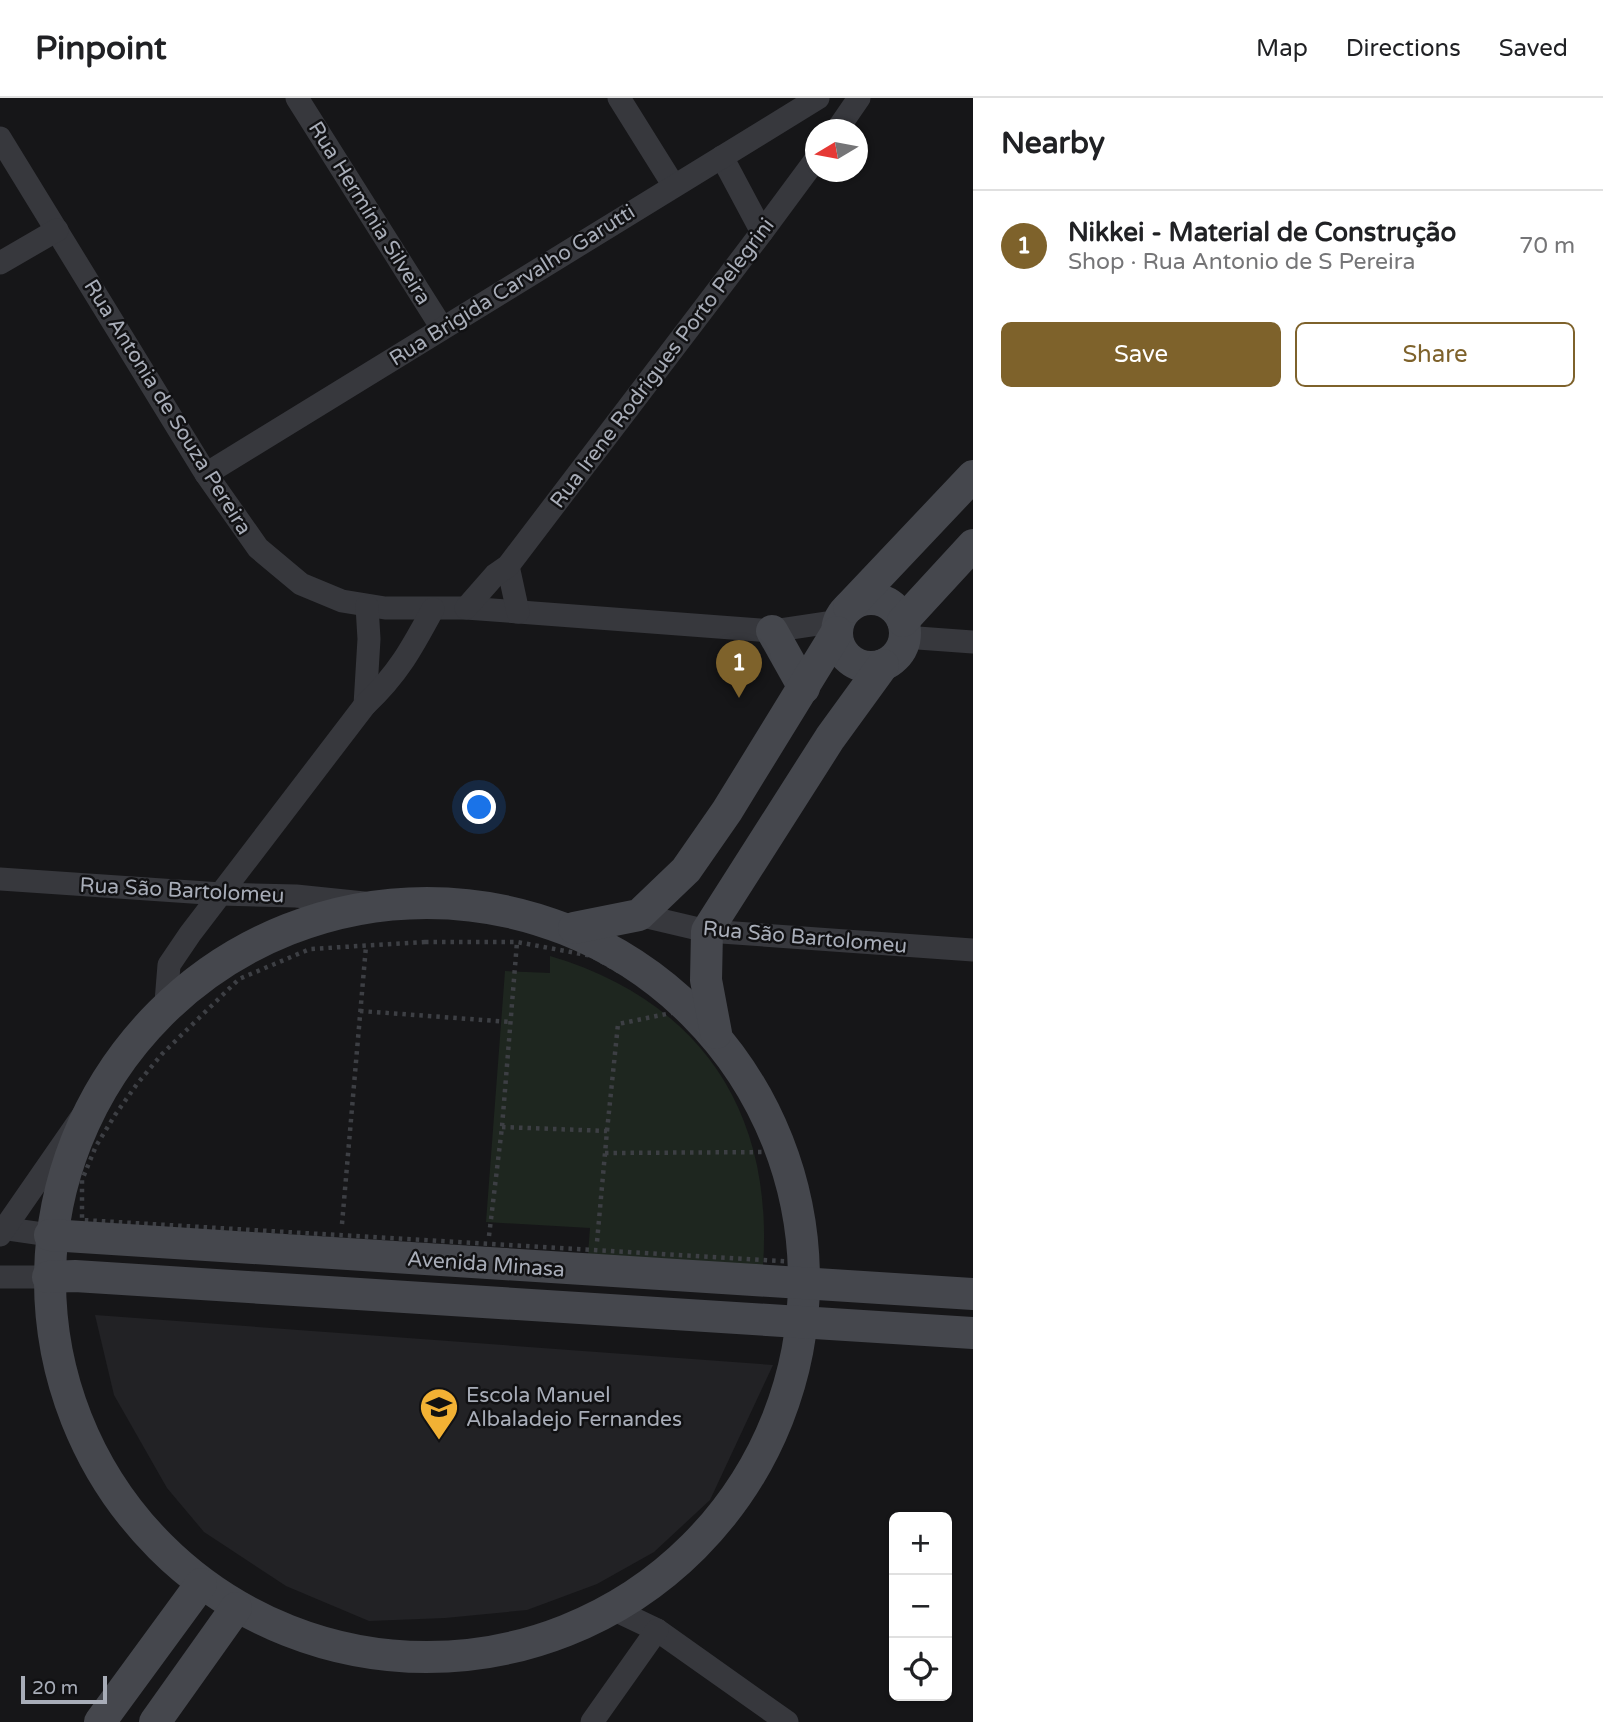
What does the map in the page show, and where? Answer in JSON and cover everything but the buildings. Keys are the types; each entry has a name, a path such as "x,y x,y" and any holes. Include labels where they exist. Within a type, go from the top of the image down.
{"main road":[{"path":"883,665 872,667 851,660 843,652 840,621 973,476"},
{"path":"903,629 973,545"},
{"path":"574,928 639,915 686,870 727,811 804,688 840,621 853,604 876,599 887,603 896,610 903,629 901,649 883,665 830,738 707,931 706,979 716,1033"},
{"path":"772,631 804,688"},
{"path":"364,903 519,919 574,928 651,972 716,1033 766,1109 797,1195 806,1285 804,1322 784,1409 744,1489 687,1557 615,1610 492,1655 359,1654 236,1608 201,1584 148,1536 106,1480 71,1405 55,1348 48,1277 53,1216 102,1110 113,1065 166,1002 225,956 292,923 364,903"},
{"name":"Avenida Minasa","path":"50,1235 973,1294"},
{"name":"Avenida Minasa","path":"48,1277 75,1276 973,1333"},
{"path":"100,1722 201,1584"},
{"path":"155,1722 236,1608"}],"street":[{"name":"Rua Hermínia Silveira","path":"297,98 442,328"},
{"path":"619,98 674,186"},
{"name":"Rua Brigida Carvalho Garutti","path":"206,474 818,98"},
{"path":"844,119 859,98"},
{"name":"Rua Antonia de Souza Pereira","path":"0,138 206,474 258,548 301,584 342,601 367,606 433,609"},
{"path":"722,156 762,232"},
{"name":"Rua Irene Rodrigues Porto Pelegrini","path":"467,608 495,575 508,566 805,174"},
{"path":"0,263 57,230"},
{"path":"508,566 518,612"},
{"path":"365,705 369,639 367,606"},
{"path":"166,1002 169,965 365,705 406,660 433,609 467,608 772,631 840,621"},
{"path":"903,629 973,642"},
{"name":"Rua São Bartolomeu","path":"0,879 221,894 296,896 364,903"},
{"name":"Rua São Bartolomeu","path":"639,915 707,931 973,950"},
{"path":"2,1230 102,1110"},
{"name":"Avenida Minasa","path":"2,1230 50,1235"},
{"name":"Avenida Minasa","path":"0,1277 48,1277"},
{"path":"615,1610 657,1630 787,1722"},
{"path":"592,1722 657,1630"}],"path":[{"path":"96,1146 82,1180 82,1220 797,1262 790,1203 772,1138 752,1096 724,1060 677,1012 643,985 592,956 517,942 425,942 310,949 239,979 162,1054 136,1084 102,1110"},
{"path":"489,1244 502,1127 517,942"},
{"path":"341,1235 366,946"},
{"path":"360,1011 510,1022"},
{"path":"597,1250 618,1024 677,1012"},
{"path":"502,1127 607,1131"},
{"path":"605,1153 776,1153"}],"shaded area":[{"path":"550,956 602,976 648,1001 686,1032 716,1069 740,1111 755,1158 763,1210 763,1266 588,1254 590,1228 486,1222 505,971 550,973"},
{"name":"Escola Manuel Albaladejo Fernandes","path":"95,1315 773,1365 710,1500 654,1552 597,1584 527,1610 445,1618 369,1621 286,1586 204,1532 167,1488 114,1395"}],"place":[{"name":"Nikkei - Material de Construção","path":"739,698"},
{"name":"Escola Manuel Albaladejo Fernandes","path":"439,1441"}]}
